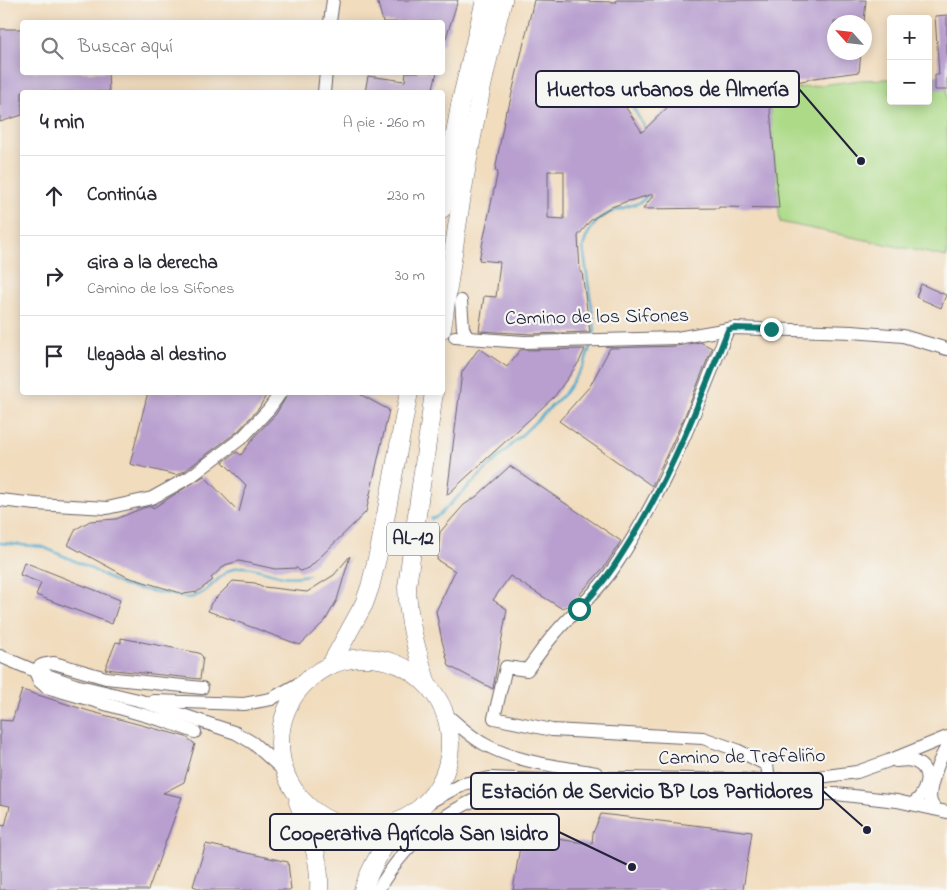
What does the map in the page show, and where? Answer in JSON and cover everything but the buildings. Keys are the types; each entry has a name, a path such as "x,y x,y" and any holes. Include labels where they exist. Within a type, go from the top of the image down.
{"highway":[{"path":"445,191 460,105 485,0"},
{"path":"455,334 467,156 484,75 503,0"},
{"name":"AL-12","path":"330,666 364,604 370,587 380,546 407,395"},
{"name":"AL-12","path":"427,685 412,635 407,587 434,395"},
{"name":"AL-12","path":"295,794 311,811 332,823 354,829 378,828 400,821 424,805 436,790 445,772 450,752 450,732 445,713 437,698 427,685 412,672 394,662 374,658 354,658 330,666 308,678 292,697 282,720 279,744 282,769 295,794 312,839 318,864 319,890"},
{"name":"AL-12","path":"363,890 370,870 379,853 400,821"}],"street":[{"path":"330,20 333,0"},
{"path":"324,90 326,75"},
{"path":"455,334 463,328 461,301"},
{"name":"Camino de los Sifones","path":"455,334 524,342 677,338 734,328 817,330 903,336 947,349"},
{"path":"728,330 690,424 661,488 615,567 590,597 557,631 527,670 506,667 494,718 552,730 703,738 738,750 767,765 769,780"},
{"path":"0,500 107,508 152,498 190,477 243,437 270,409 279,395"},
{"path":"0,656 75,685 138,700 236,733 253,743 282,769"},
{"path":"35,671 39,666 54,664 106,678 202,688"},
{"path":"35,671 39,681 46,687 168,722 196,732"},
{"path":"138,700 244,704 270,699 308,678"},
{"path":"445,713 470,735 485,745 505,753 528,761 621,778"},
{"name":"Camino de Trafaliño","path":"621,778 769,780 811,778 857,772 947,736"},
{"path":"941,811 931,801 931,789 943,753 947,747"},
{"path":"888,761 912,761 920,765 926,772 926,783 922,794 912,804"},
{"path":"424,805 463,784 490,778 548,780 621,778"},
{"path":"378,890 408,849 432,826 454,809 476,797 495,790 548,780"},
{"path":"770,794 836,794 897,801 941,811"}],"green space":[{"path":"932,77 947,77 947,257 780,222 768,92 860,80 887,79 887,105 932,105"}],"waterway":[{"path":"629,100 647,132"},
{"path":"593,336 595,330 583,247 586,239 592,227 602,217 615,210 641,202 649,193"},
{"path":"431,519 438,516 565,393 584,365 591,344"},
{"path":"0,543 43,547 86,566 123,586 189,598 210,587 227,572 241,567 286,577 309,575"}],"place":[{"name":"Huertos urbanos de Almería","path":"861,161"},
{"name":"Estación de Servicio BP Los Partidores","path":"867,830"},
{"name":"Cooperativa Agrícola San Isidro","path":"632,867"}],"route":[{"path":"579,609 615,567 661,488 690,424 728,330 734,328 771,329"}]}
